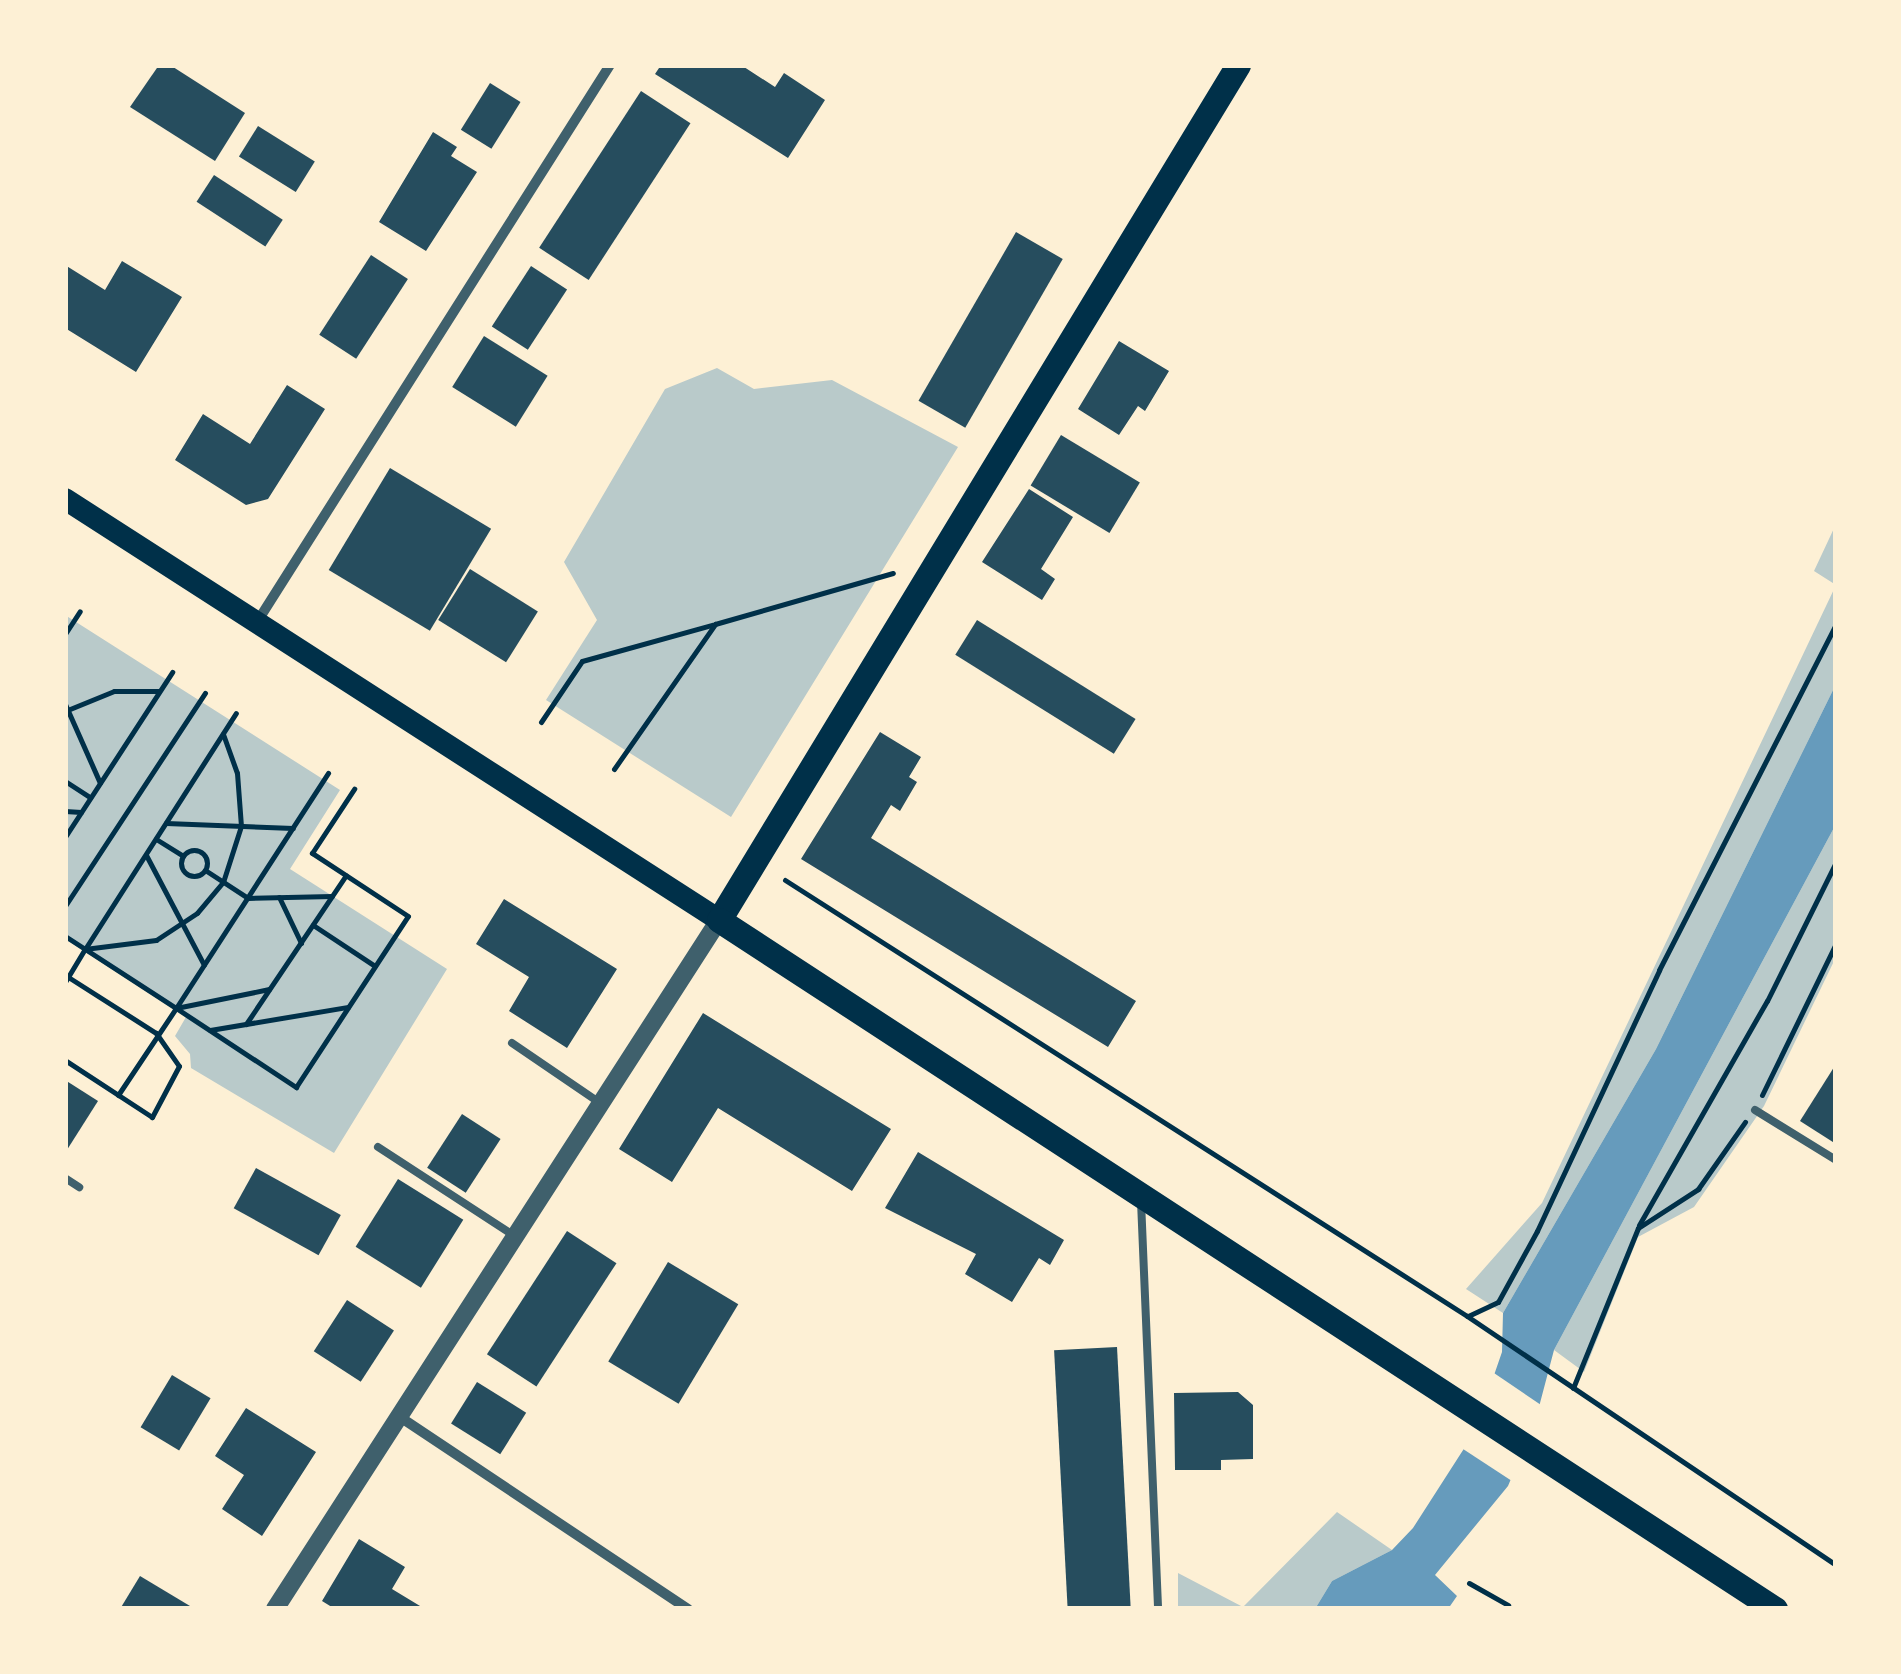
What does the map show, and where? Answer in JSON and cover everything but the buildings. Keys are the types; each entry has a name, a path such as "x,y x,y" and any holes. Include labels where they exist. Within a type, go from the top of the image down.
{"highway":[{"path":"1238,65 719,920 1410,1366 1775,1609"}],"main road":[{"path":"65,500 719,920"}],"street":[{"path":"256,623 610,65"},
{"path":"276,1609 719,920"},
{"path":"400,1417 674,1605 688,1609"}],"lane":[{"path":"512,1043 600,1103"},
{"path":"1754,1110 1836,1160"},
{"path":"378,1147 514,1236"},
{"path":"65,1178 79,1187"},
{"path":"1140,1192 1158,1609"}],"path":[{"path":"542,722 582,661 893,573"},
{"path":"65,634 80,611"},
{"path":"614,769 715,624"},
{"path":"1467,1316 1498,1302 1537,1231 1658,970 1836,624"},
{"path":"65,837 172,672"},
{"path":"100,784 66,708 114,691 158,691"},
{"path":"65,906 205,693"},
{"path":"65,1060 152,1117 177,1081 172,1047 156,1033 66,978 236,713"},
{"path":"85,949 140,944 182,925 222,882 241,826 237,773 223,734"},
{"path":"118,1095 328,773"},
{"path":"65,781 90,797"},
{"path":"65,936 296,1086 408,916 312,852 354,789"},
{"path":"65,811 81,812"},
{"path":"166,823 293,828"},
{"path":"156,839 183,856 201,852 205,870 248,898 332,896"},
{"path":"146,855 204,965"},
{"path":"183,856 185,873 205,870"},
{"path":"1574,1388 1638,1228 1767,1002 1836,862"},
{"path":"246,1024 346,875"},
{"path":"785,880 1478,1323 1836,1565"},
{"path":"279,897 300,943"},
{"path":"312,925 375,966"},
{"path":"1638,1228 1698,1190 1754,1110 1836,943"},
{"path":"176,1008 270,989"},
{"path":"210,1030 348,1007"},
{"path":"1469,1582 1508,1605"}],"shaded area":[{"path":"717,368 754,389 832,380 958,447 731,817 546,700 597,620 564,562 665,389"},
{"path":"1836,524 1836,585 1814,571"},
{"path":"1836,585 1836,684 1656,1049 1503,1313 1466,1289 1542,1203"},
{"path":"65,615 340,790 290,869 447,969 334,1153 191,1068 190,1054 175,1036 186,1017 65,939"},
{"path":"1836,824 1836,957 1764,1106 1694,1207 1638,1237 1584,1372 1554,1350"},
{"path":"1337,1512 1392,1550 1332,1581 1315,1609 1178,1609 1178,1573 1243,1607"}],"water":[{"path":"1836,684 1836,824 1554,1350 1535,1422 1508,1486 1435,1575 1457,1596 1448,1609 1315,1609 1332,1581 1392,1550 1413,1528 1474,1433 1502,1352 1503,1313 1656,1049"}],"pier":[{"path":"1491,1371 1544,1407 1515,1483 1460,1447"}]}
